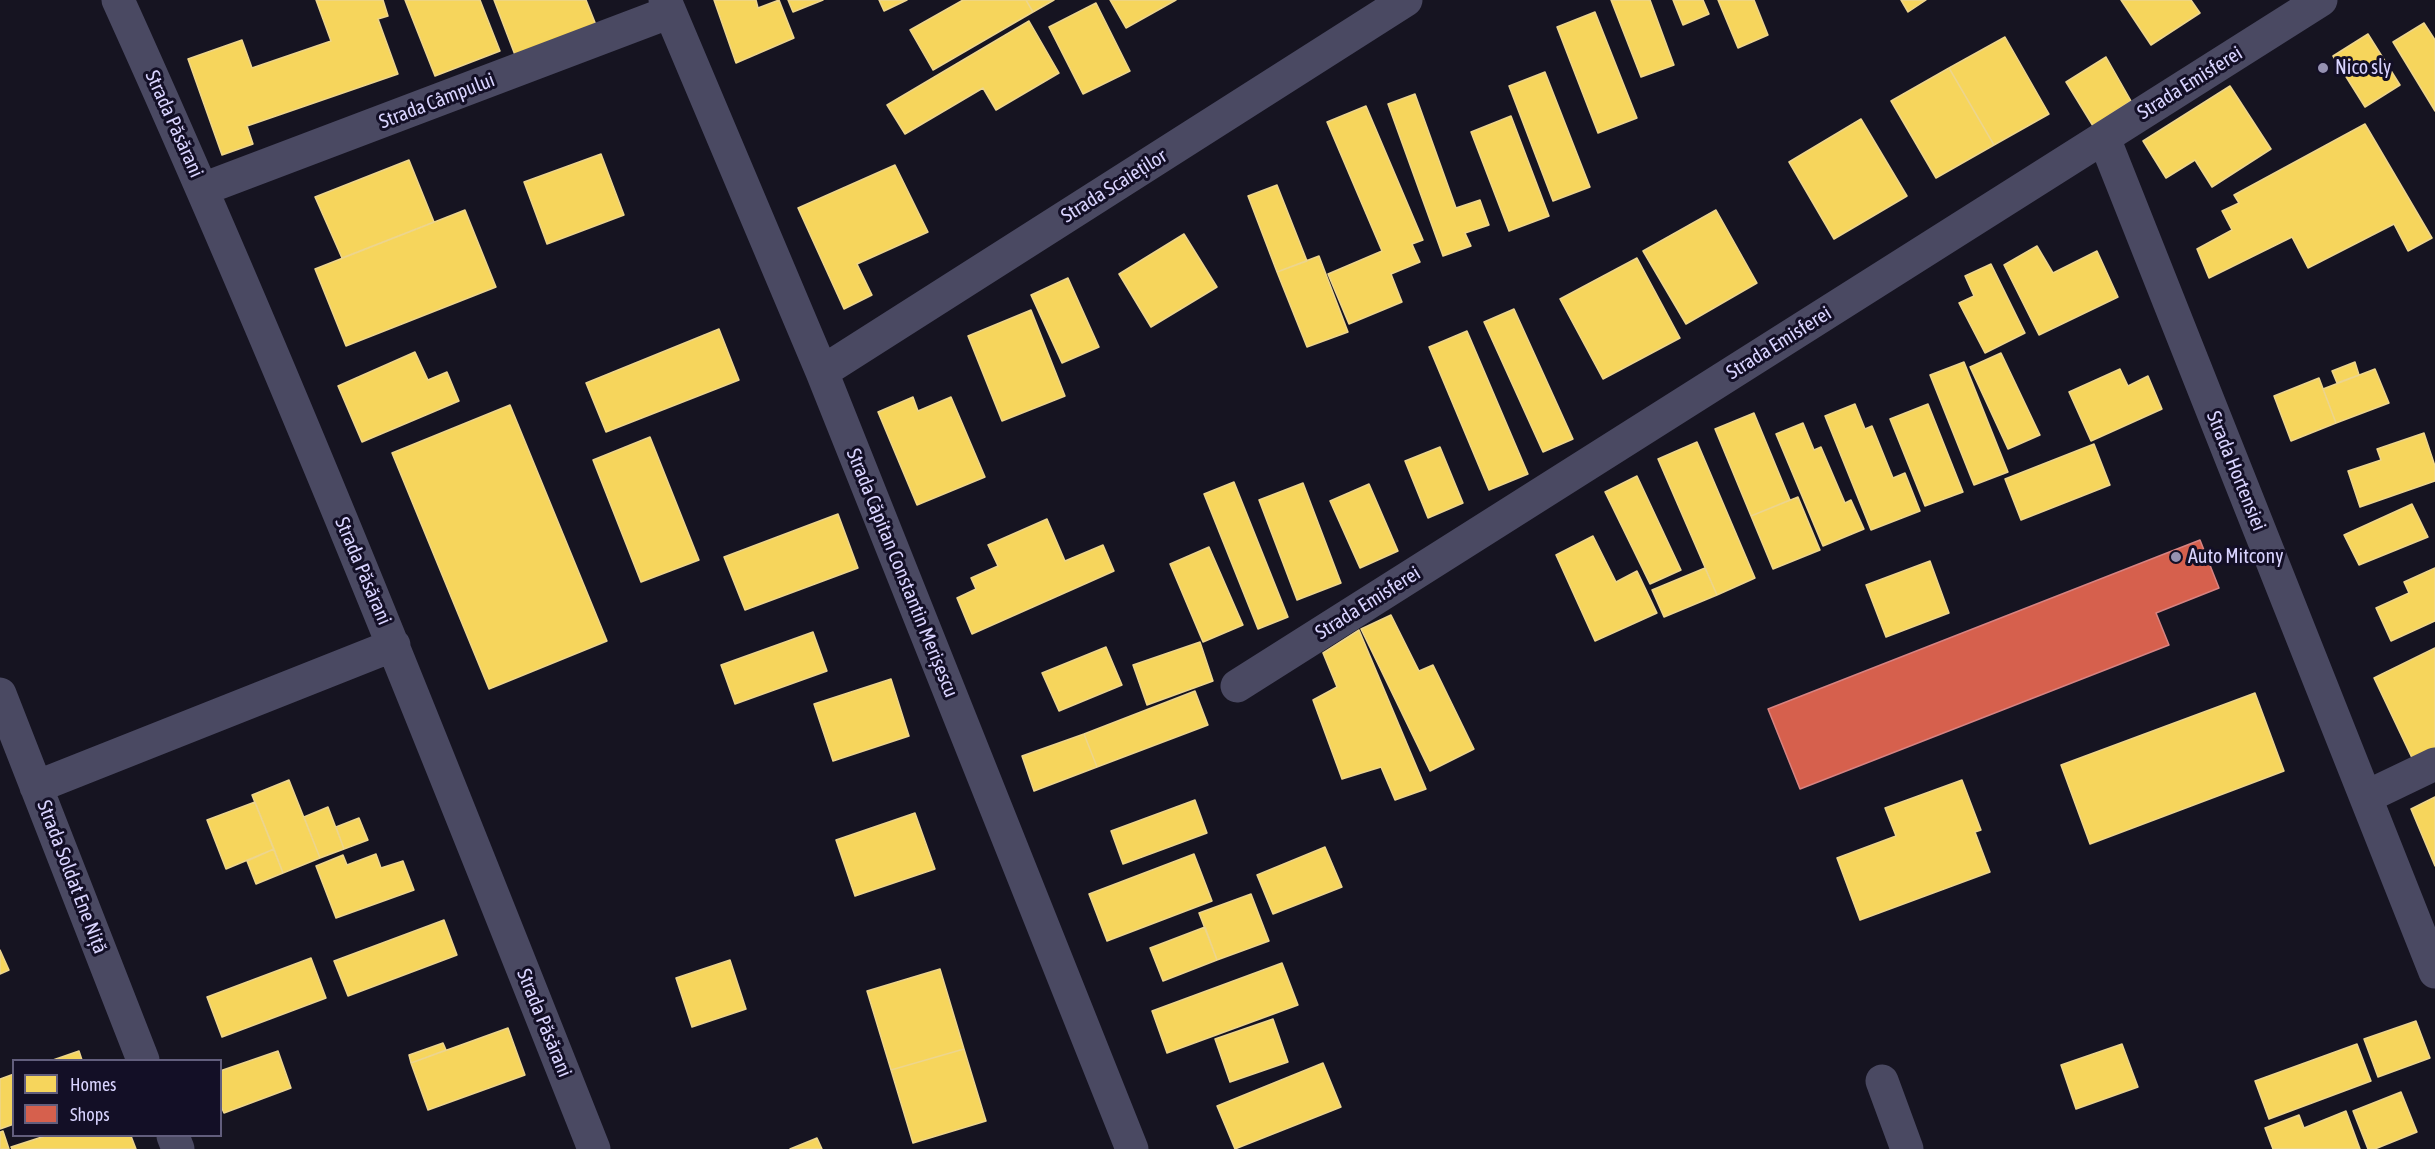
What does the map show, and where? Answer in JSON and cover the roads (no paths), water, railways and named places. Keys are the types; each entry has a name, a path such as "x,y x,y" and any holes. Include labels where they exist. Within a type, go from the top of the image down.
{"street":[{"name":"Strada Păsărani","path":"118,0 203,189 394,645 594,1149"},
{"name":"Strada Scaieților","path":"822,372 1406,0"},
{"name":"Strada Emisferei","path":"1237,686 2321,0"},
{"name":"Strada Câmpului","path":"203,189 668,6"},
{"name":"Strada Căpitan Constantin Merișescu","path":"668,6 822,372 1132,1149"},
{"name":"Strada Hortensiei","path":"2104,138 2435,972"},
{"path":"36,787 394,645"},
{"name":"Strada Soldat Ene Niță","path":"0,694 143,1059"},
{"path":"2366,797 2435,764"},
{"path":"1882,1081 1907,1149"}],"place":[{"name":"Nico sly","path":"2323,68"},
{"name":"Auto Mitcony","path":"2176,557"}]}
